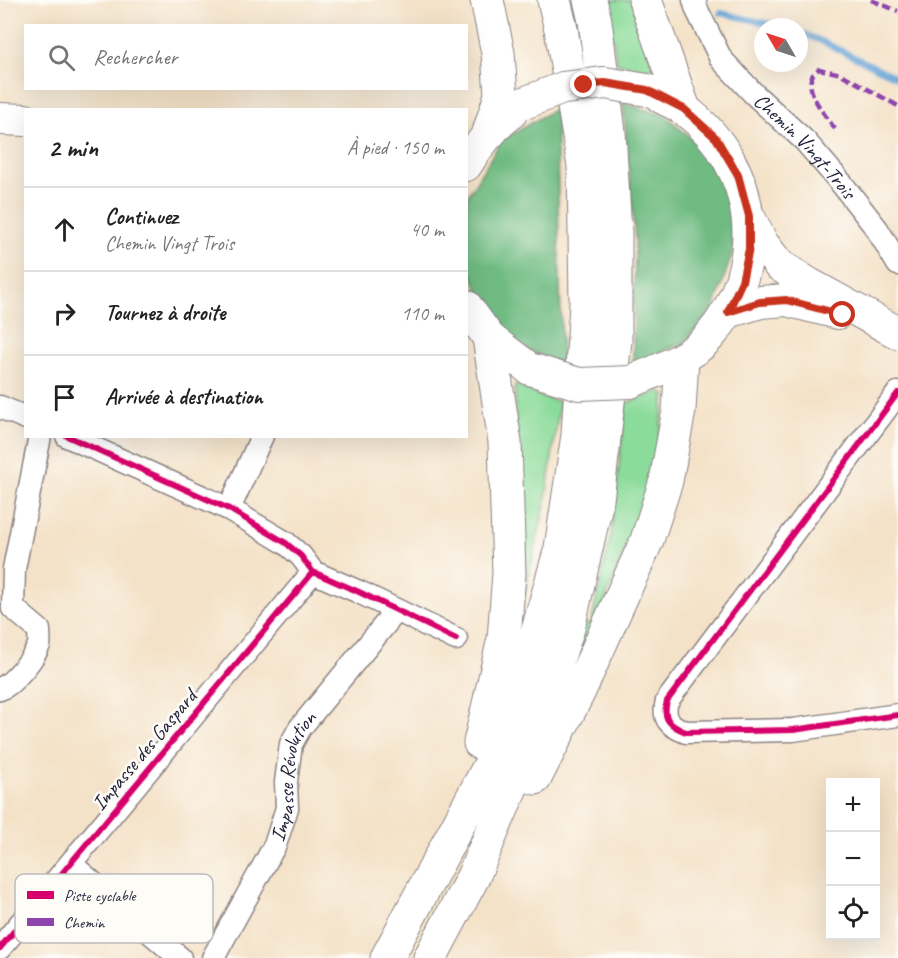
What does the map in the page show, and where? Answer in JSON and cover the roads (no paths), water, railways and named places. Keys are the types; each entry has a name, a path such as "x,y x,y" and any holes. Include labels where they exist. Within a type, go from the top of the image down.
{"highway":[{"path":"475,148 501,95 498,53 486,0"},
{"path":"387,958 490,765 526,673 561,548 578,435 586,303 584,166 554,0"},
{"path":"430,958 473,877 525,754 568,628 597,500 615,341 615,233 609,132 596,21 590,0"},
{"path":"645,0 684,109"},
{"path":"429,877 471,775 487,717 504,639 509,573 506,442 489,338"},
{"path":"436,958 484,876 580,689 647,540 666,481 679,410 682,359"}],"main road":[{"path":"475,148 524,103 563,87 605,83 647,90 684,109 716,138 738,175 749,216 762,243 779,265 891,330"},
{"path":"0,118 24,120"},
{"path":"468,309 489,338 530,369 579,384 630,382 682,359 708,338 728,312 742,281 749,249 749,216"},
{"path":"728,312 760,302 786,300 891,330"}],"street":[{"name":"Chemin Vingt-Trois","path":"693,0 721,59 755,95 805,141 877,229 898,264"},
{"path":"898,393 667,701 664,710 666,718 673,727 686,732 793,730 898,715"},
{"path":"0,407 24,417"},
{"path":"0,689 12,683 34,655 39,643 39,630 7,610 7,566 39,438"},
{"path":"71,438 229,509 286,543 301,556 313,572 456,639"},
{"path":"229,509 261,438"},
{"name":"Impasse des Gaspard","path":"63,874 313,572"},
{"name":"Impasse Révolution","path":"213,958 279,836 286,808 291,744 300,728 396,611"},
{"path":"71,864 83,874"},
{"name":"Impasse des Gaspard","path":"0,948 15,930"},
{"path":"163,943 180,958"}],"waterway":[{"path":"721,13 754,20"},
{"path":"808,36 898,78"}]}
